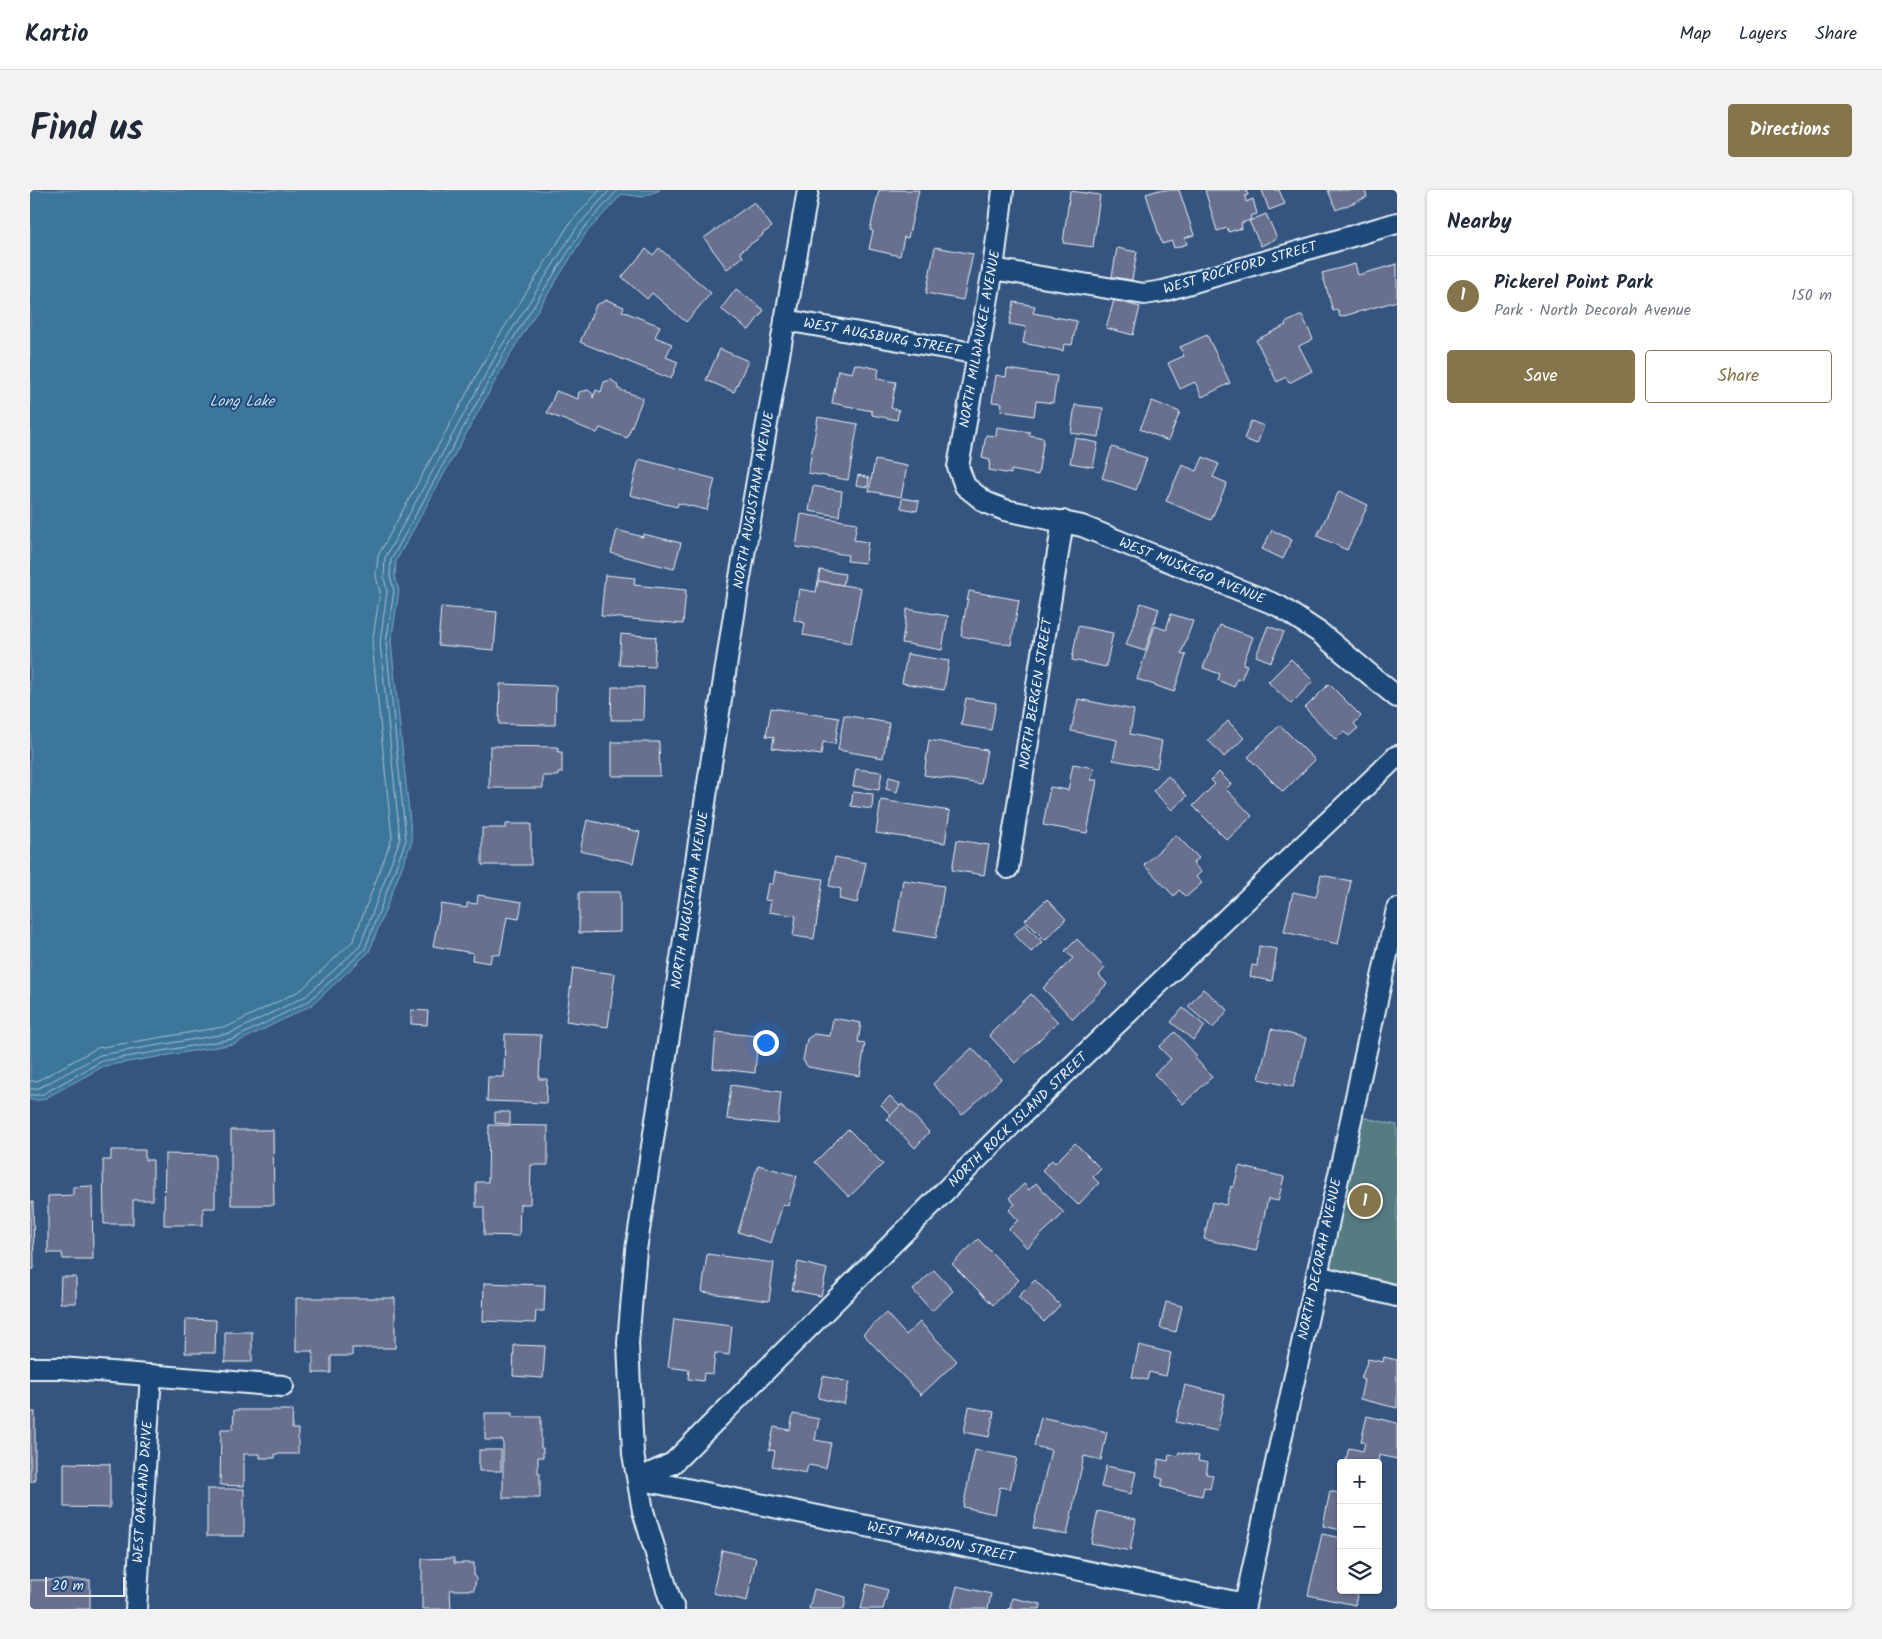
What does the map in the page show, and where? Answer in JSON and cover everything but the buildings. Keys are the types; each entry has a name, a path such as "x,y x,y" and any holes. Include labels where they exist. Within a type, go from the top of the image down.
{"street":[{"name":"NORTH AUGUSTANA AVENUE","path":"674,1609 643,1511 634,1454 628,1343 636,1250 738,589 808,190"},
{"name":"NORTH MILWAUKEE AVENUE","path":"965,486 958,467 979,354 1003,190"},
{"name":"WEST ROCKFORD STREET","path":"992,269 1144,294 1163,291 1397,223"},
{"name":"WEST AUGSBURG STREET","path":"785,320 979,354"},
{"name":"WEST MUSKEGO AVENUE","path":"965,486 985,502 1005,510 1082,526 1279,606 1320,633 1397,697"},
{"name":"NORTH BERGEN STREET","path":"1008,868 1063,521"},
{"name":"NORTH ROCK ISLAND STREET","path":"638,1478 673,1463 1017,1119 1397,756"},
{"name":"NORTH DECORAH AVENUE","path":"1244,1607 1397,909"},
{"path":"1317,1276 1397,1296"},
{"path":"30,1368 62,1368 283,1386"},
{"name":"WEST OAKLAND DRIVE","path":"136,1609 151,1375"},
{"name":"WEST MADISON STREET","path":"638,1478 1244,1607"}],"green space":[{"path":"1352,1115 1397,1125 1397,1296 1317,1276"}],"water":[{"name":"Long Lake","path":"30,190 660,190 643,197 622,194 586,233 509,356 396,561 395,576 399,591 391,642 412,841 369,952 312,1005 234,1044 104,1066 42,1100 30,1100"}],"place":[{"name":"Pickerel Point Park","path":"1365,1201"}]}
